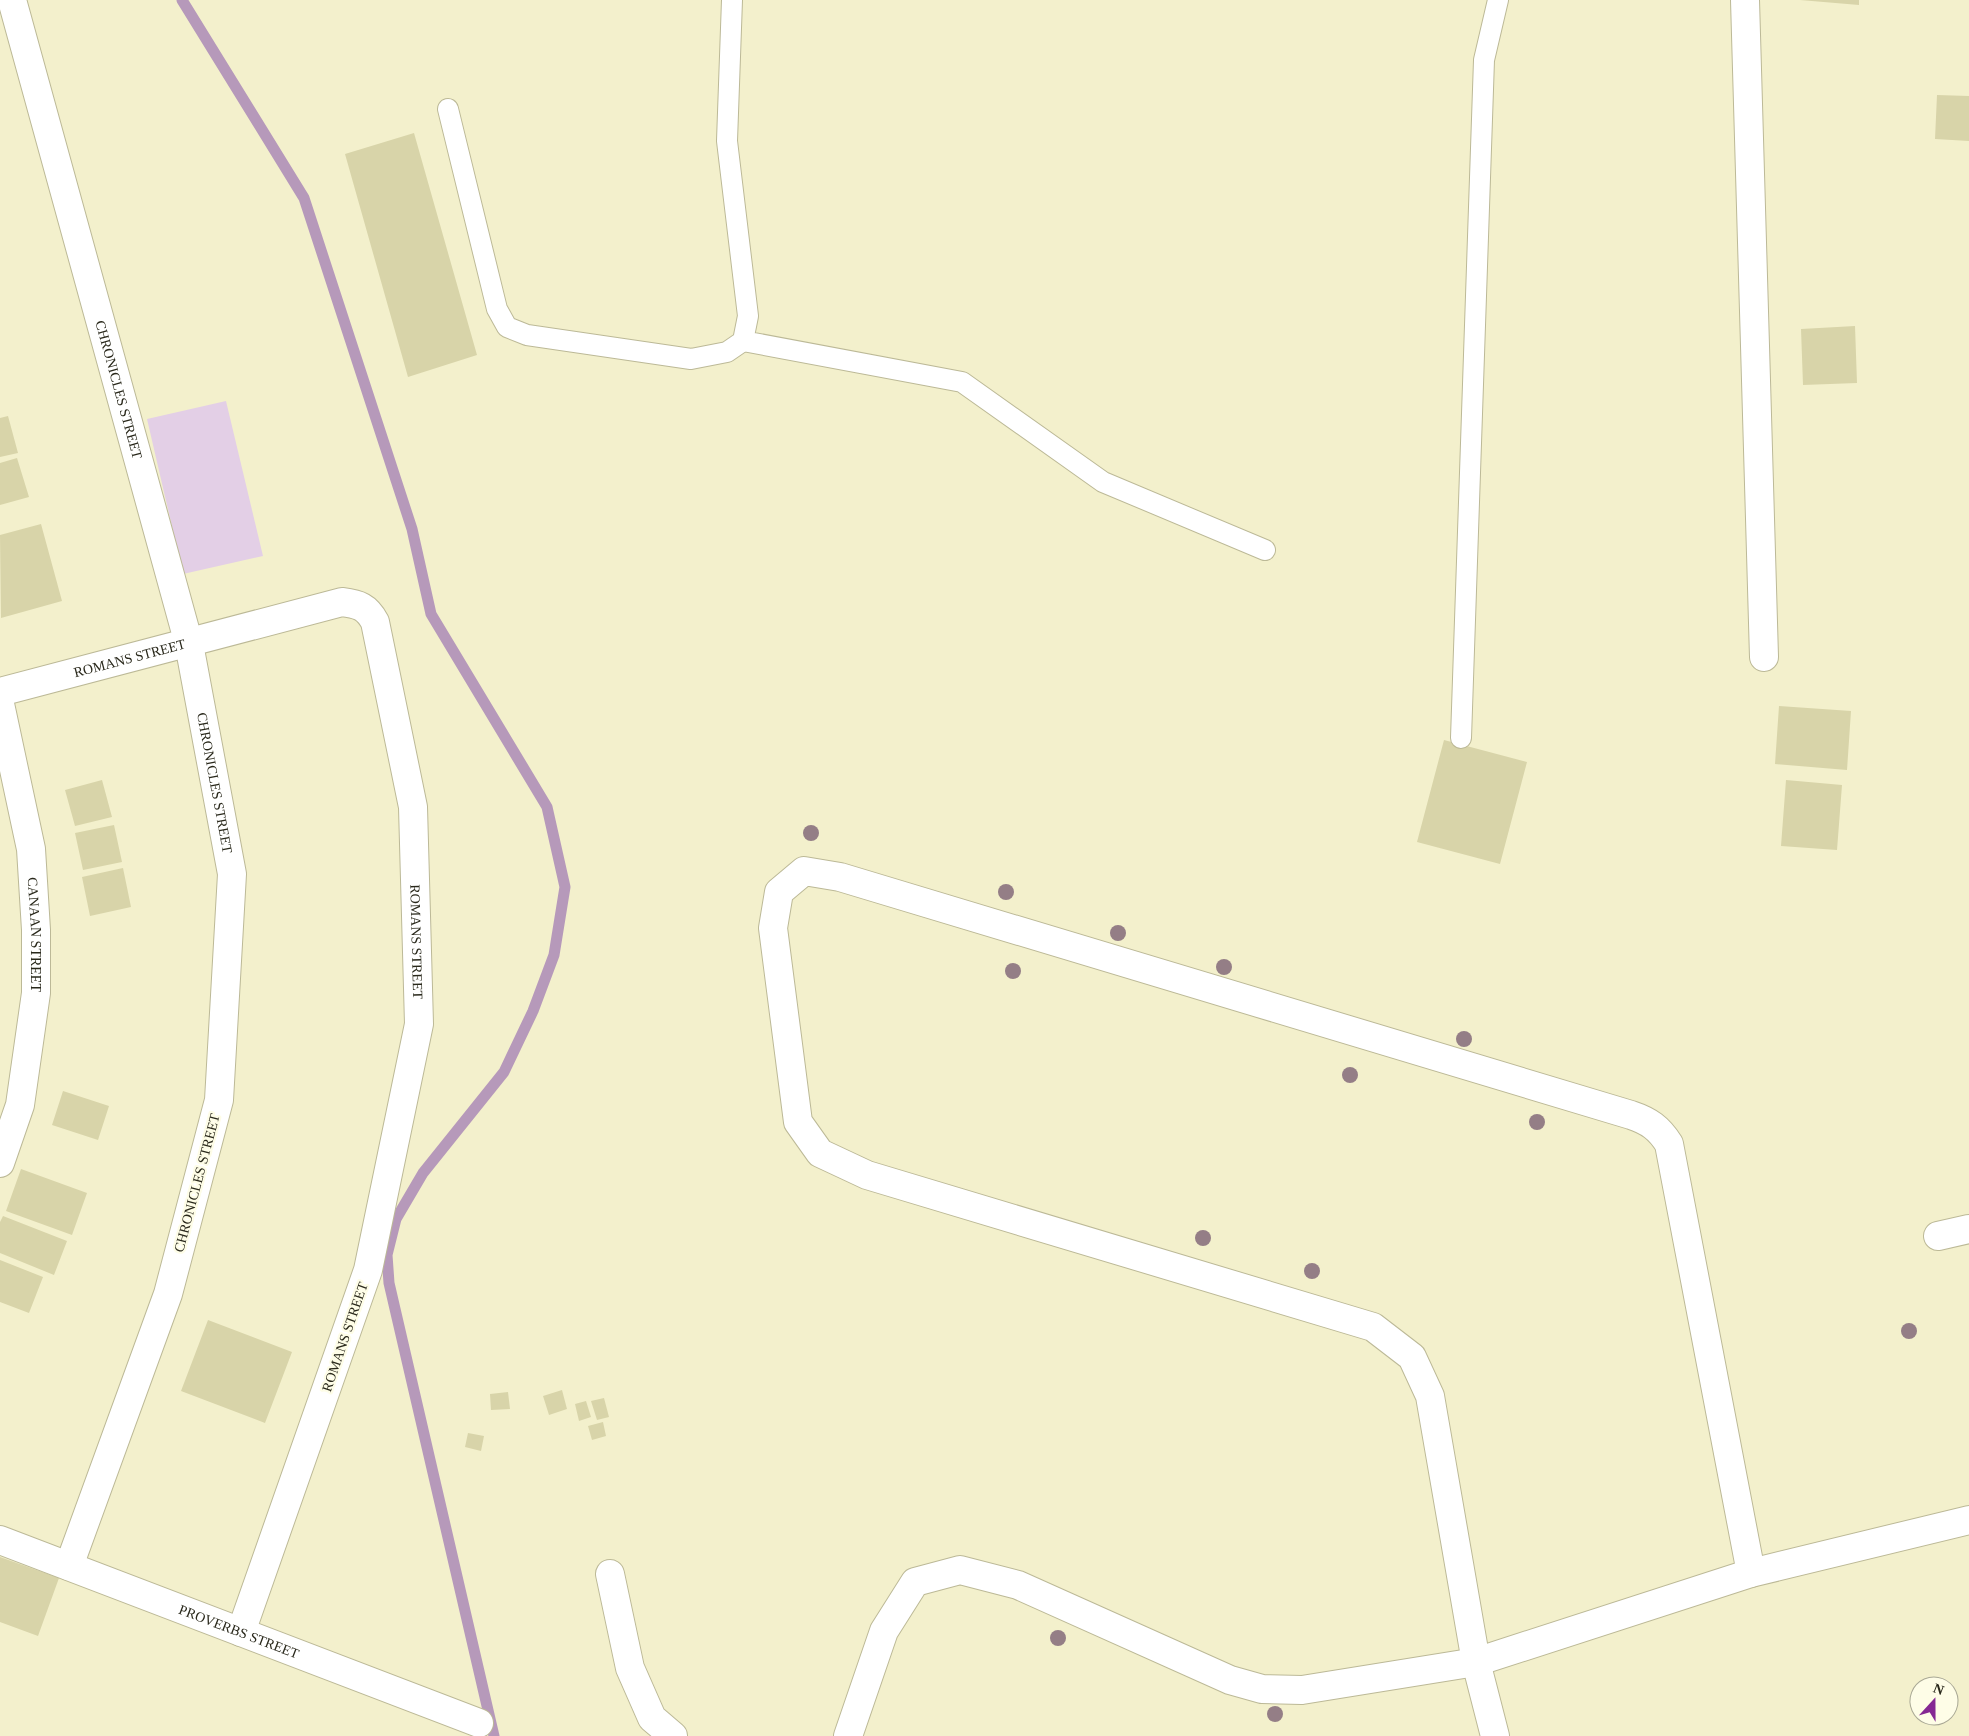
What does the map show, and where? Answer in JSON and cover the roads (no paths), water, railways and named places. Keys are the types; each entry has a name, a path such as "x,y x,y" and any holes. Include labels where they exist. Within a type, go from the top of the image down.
{"street":[{"name":"CHRONICLES STREET","path":"12,0 189,644 232,874 219,1100 168,1294 69,1566"},
{"path":"1745,0 1764,657"},
{"name":"ROMANS STREET","path":"0,692 189,644 342,602 357,604 368,610 375,622 413,807 418,1024 370,1261 241,1632"},
{"name":"CANAAN STREET","path":"0,704 31,849 36,939 36,994 20,1105 0,1163"},
{"path":"1495,1736 1476,1662 1430,1396 1412,1357 1373,1327 867,1175 820,1153 798,1122 773,928 779,892 804,871 840,877 1631,1115 1644,1119 1659,1129 1670,1144 1751,1573"},
{"path":"1938,1236 1969,1229"},
{"path":"848,1736 884,1631 915,1582 960,1570 1018,1585 1230,1680 1262,1690 1302,1690 1476,1662 1751,1573 1969,1520"},
{"name":"PROVERBS STREET","path":"0,1540 479,1723"},
{"path":"610,1574 630,1668 652,1718 673,1736"}],"lane":[{"path":"448,109 497,309 507,327 526,335 691,359 727,352 743,341 748,316 727,141 732,0"},
{"path":"1461,738 1484,60 1498,0"},
{"path":"743,341 962,382 1102,482 1265,550"}],"waterway":[{"path":"182,0 304,198 412,529 431,614 547,807 565,887 554,955 533,1011 504,1072 423,1173 396,1219 387,1255 389,1283 494,1736"}]}
